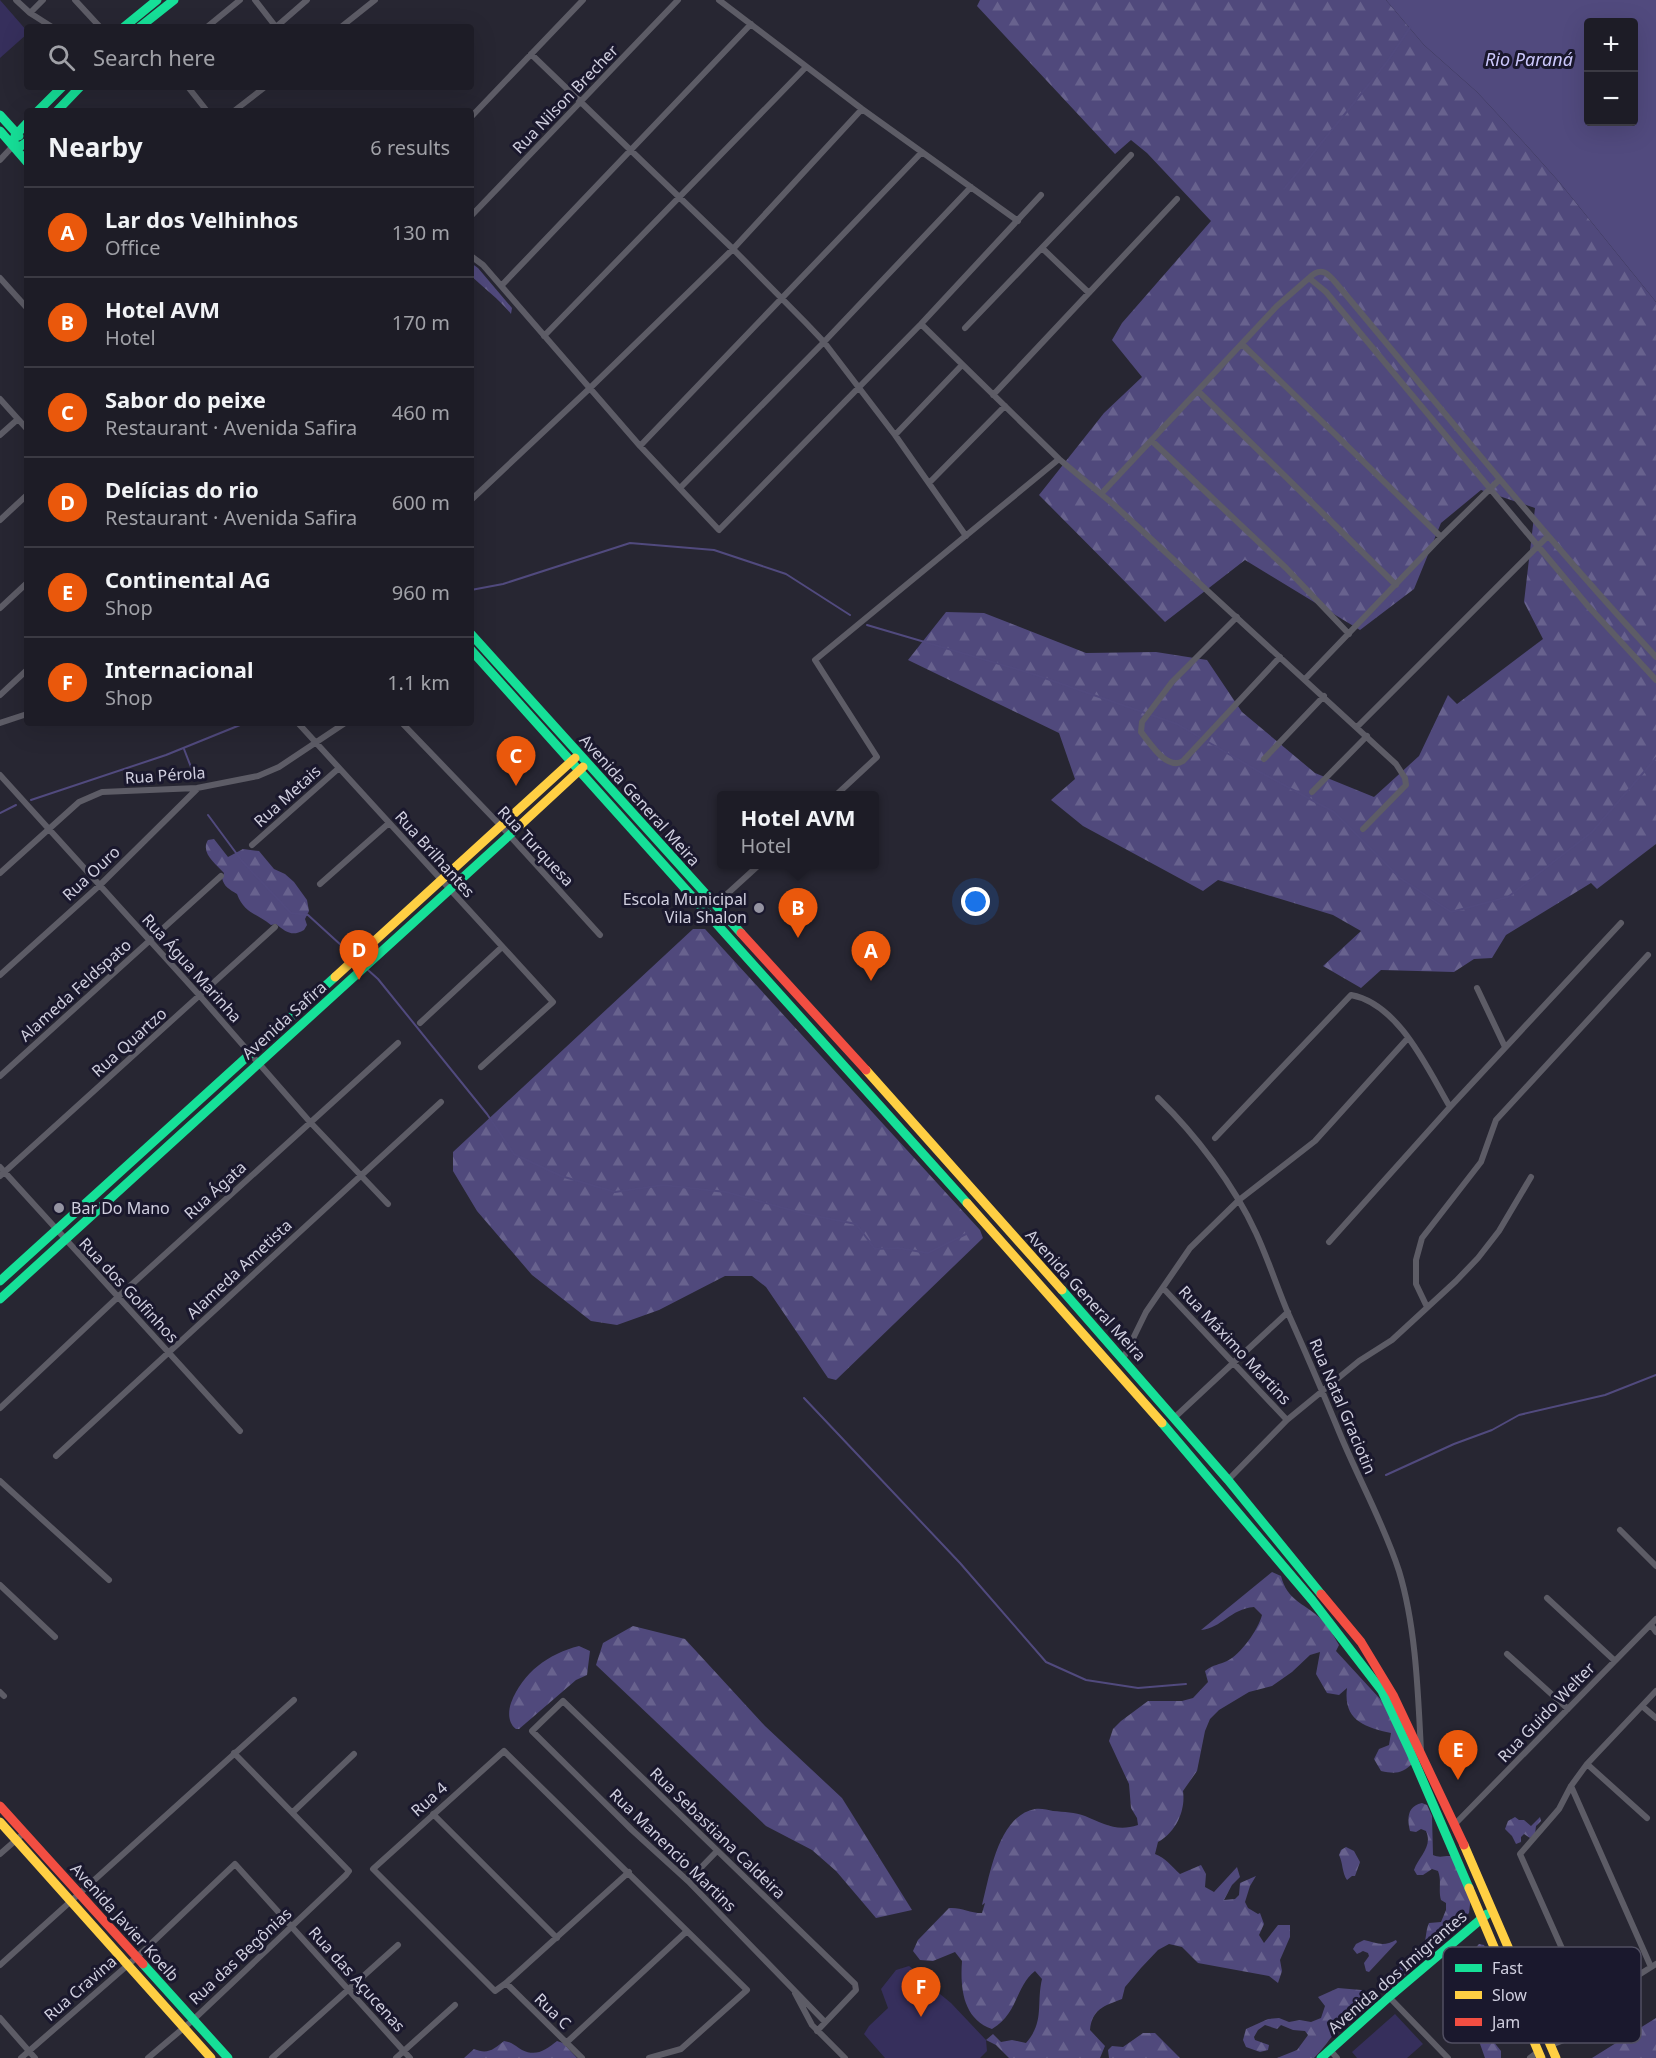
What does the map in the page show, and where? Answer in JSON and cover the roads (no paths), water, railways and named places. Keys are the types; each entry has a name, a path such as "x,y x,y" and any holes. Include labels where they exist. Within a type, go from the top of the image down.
{"main road":[{"path":"128,24 157,0"},
{"path":"144,24 174,0"},
{"path":"41,108 59,90"},
{"path":"60,108 77,90"},
{"path":"0,116 24,140"},
{"path":"13,146 14,138 24,126"},
{"path":"0,131 24,159"},
{"path":"13,146 24,144"},
{"name":"Avenida General Meira","path":"474,638 575,757 580,770 706,914 964,1197 1114,1367 1338,1632 1382,1691 1494,1947"},
{"name":"Avenida General Meira","path":"474,653 575,757 588,763 904,1112 1228,1480 1361,1642 1393,1695 1455,1824 1509,1947"},
{"name":"Avenida Safira","path":"0,1281 575,757"},
{"name":"Avenida Safira","path":"0,1299 588,763"},
{"path":"706,914 715,905"},
{"path":"1114,1367 1123,1359"},
{"path":"1217,1489 1228,1480"},
{"name":"Avenida Javier Koelb","path":"0,1806 228,2058"},
{"name":"Avenida Javier Koelb","path":"0,1822 211,2058"},
{"path":"1444,1829 1455,1824"},
{"name":"Avenida dos Imigrantes","path":"1448,1947 1493,1909"},
{"name":"Avenida dos Imigrantes","path":"1321,2058 1333,2054 1389,1997 1443,1952"},
{"path":"1537,2056 1551,2045"},
{"name":"Avenida General Meira","path":"1551,2045 1556,2058"}],"street":[{"path":"16,0 47,24"},
{"path":"30,13 43,0"},
{"path":"76,0 97,24"},
{"path":"211,24 240,0"},
{"path":"255,0 274,24"},
{"path":"279,24 307,0"},
{"path":"345,24 375,0"},
{"path":"474,114 583,0"},
{"name":"Rua Nilson Brecher","path":"474,213 678,0"},
{"path":"718,0 806,68 1018,221"},
{"path":"502,285 751,24"},
{"path":"531,54 783,298 824,342 896,435 966,536"},
{"path":"544,336 806,68"},
{"path":"190,90 205,108"},
{"path":"238,108 261,90"},
{"path":"474,497 733,249 862,109"},
{"path":"0,160 13,146"},
{"path":"640,446 922,152"},
{"path":"965,328 1131,154"},
{"path":"680,488 824,342 971,187"},
{"path":"474,258 502,285 589,389 719,530 921,324 1041,195"},
{"path":"993,395 1177,199"},
{"path":"1042,248 1089,293"},
{"path":"1101,494 1277,306 1318,271 1326,273 1499,480 1656,657"},
{"path":"0,278 24,305"},
{"path":"1310,278 1331,299 1588,606 1656,680"},
{"path":"921,324 1059,459 1237,617 1396,764 1405,778 1406,785 1363,829"},
{"path":"1242,344 1441,537"},
{"path":"896,435 962,364"},
{"path":"1198,391 1396,585"},
{"path":"0,399 24,426"},
{"path":"929,483 1005,406"},
{"path":"0,435 18,419"},
{"path":"1152,441 1286,568 1349,634"},
{"path":"840,791 878,757 815,660 1059,459"},
{"path":"1305,679 1499,480"},
{"path":"0,520 24,498"},
{"path":"1358,727 1548,536"},
{"path":"0,608 24,586"},
{"path":"1237,617 1172,682 1142,722 1142,732 1164,758 1178,765 1183,761 1280,657"},
{"path":"0,695 24,673"},
{"path":"1264,759 1324,696"},
{"path":"0,723 24,715"},
{"name":"Rua Brilhantes","path":"301,726 553,1002 481,1067"},
{"name":"Rua Pérola","path":"0,873 79,802 102,792 197,788 258,776 279,767 340,726"},
{"name":"Rua Turquesa","path":"405,726 500,825 600,935"},
{"path":"1312,792 1367,736"},
{"name":"Rua Metais","path":"252,845 339,768"},
{"name":"Rua Água Marinha","path":"0,775 150,940 310,1122 388,1204"},
{"name":"Rua Ouro","path":"0,975 100,885 197,788"},
{"path":"320,884 389,823"},
{"path":"715,905 755,869"},
{"name":"Alameda Feldspato","path":"0,1076 221,876"},
{"path":"1329,1242 1450,1107 1621,923"},
{"name":"Rua Quartzo","path":"2,1172 275,927"},
{"path":"420,1023 502,947"},
{"path":"1427,1307 1416,1284 1418,1248 1422,1238 1481,1161 1496,1120 1648,955"},
{"path":"1477,988 1505,1047"},
{"path":"1215,1138 1351,995 1363,997 1392,1017 1408,1038 1450,1107"},
{"path":"1123,1359 1146,1312 1190,1248 1239,1200 1315,1141 1408,1038"},
{"name":"Rua Ágata","path":"0,1408 119,1296 398,1043"},
{"name":"Rua Natal Graciotin","path":"1158,1098 1176,1116 1239,1200 1256,1233 1399,1571 1410,1620 1422,1757"},
{"name":"Alameda Ametista","path":"56,1456 441,1102"},
{"name":"Rua dos Golfinhos","path":"2,1172 119,1296 240,1431"},
{"path":"1228,1480 1287,1420 1359,1361 1392,1340 1478,1258 1499,1231 1531,1177"},
{"name":"Rua Máximo Martins","path":"1163,1288 1287,1420"},
{"path":"1174,1418 1288,1312"},
{"path":"0,1481 109,1580"},
{"path":"1620,1530 1656,1566"},
{"path":"0,1585 55,1637"},
{"path":"1548,1598 1615,1661"},
{"path":"1653,1622 1656,1632"},
{"name":"Rua Guido Welter","path":"1455,1824 1653,1622"},
{"path":"1507,1654 1568,1709"},
{"path":"1561,1947 1520,1854 1559,1809 1571,1786 1587,1764 1656,1691"},
{"path":"0,1965 294,1701"},
{"name":"Rua Manencio Martins","path":"562,1701 532,1731 632,1830 688,1881 825,2022"},
{"name":"Rua Sebastiana Caldeira","path":"562,1701 855,1984 856,1990 825,2022"},
{"path":"1642,1706 1656,1718"},
{"name":"Rua 4","path":"506,1983 498,1990 492,1989 373,1869 504,1750 629,1872"},
{"path":"234,1753 293,1812 354,1754"},
{"path":"1587,1764 1647,1818"},
{"path":"1571,1786 1653,1966"},
{"name":"Rua das Begônias","path":"148,2058 193,2020 349,1871 293,1812"},
{"path":"433,1814 556,1938"},
{"path":"0,1854 24,1833"},
{"path":"688,1881 717,1851"},
{"name":"Rua das Açucenas","path":"235,1864 410,2058"},
{"name":"Rua Cravina","path":"21,2058 137,1957 235,1864"},
{"path":"506,1983 629,1872 747,1990 681,2049 649,2058"},
{"path":"566,2043 687,1931"},
{"path":"272,2058 398,1945"},
{"name":"Rua C","path":"506,1983 582,2058"},
{"name":"Rua Manencio Martins","path":"794,1989 806,2015 817,2031 845,2058"},
{"path":"1389,1997 1448,2058"},
{"path":"396,2058 455,2005"},
{"path":"0,2018 35,2058"},
{"path":"817,2031 825,2022"},
{"path":"1551,2045 1556,2043"},
{"path":"280,2051 286,2058"}],"water":[{"name":"Rio Paraná","path":"1386,0 1656,0 1656,302 1560,183 1477,92 1424,45"}],"waterway":[{"path":"1284,189 1387,62 1411,26"},
{"path":"474,589 503,584 630,543 714,550 786,574 850,615"},
{"path":"867,625 1033,674 1177,724 1334,812 1400,878 1451,912 1508,897 1592,832 1656,758"},
{"path":"31,800 166,755 238,726"},
{"path":"184,749 196,780"},
{"path":"0,813 16,805"},
{"path":"208,815 242,861 291,913 308,915 353,956"},
{"path":"368,970 378,979 487,1114 514,1154 561,1176 615,1192 663,1185 726,1192 805,1214 856,1224 875,1249 898,1248 928,1253 966,1234"},
{"path":"1386,1475 1454,1444 1492,1430 1519,1415 1605,1395 1656,1375"},
{"path":"804,1398 960,1563 1046,1662 1086,1680 1138,1688 1186,1684"}],"place":[{"name":"Sabor do peixe","path":"516,786"},
{"name":"Escola Municipal Vila Shalon","path":"759,908"},
{"name":"Hotel AVM","path":"798,938"},
{"name":"Delícias do rio","path":"359,980"},
{"name":"Lar dos Velhinhos","path":"871,981"},
{"name":"Bar Do Mano","path":"59,1208"},
{"name":"Continental AG","path":"1458,1780"},
{"name":"Internacional","path":"921,2017"}]}
